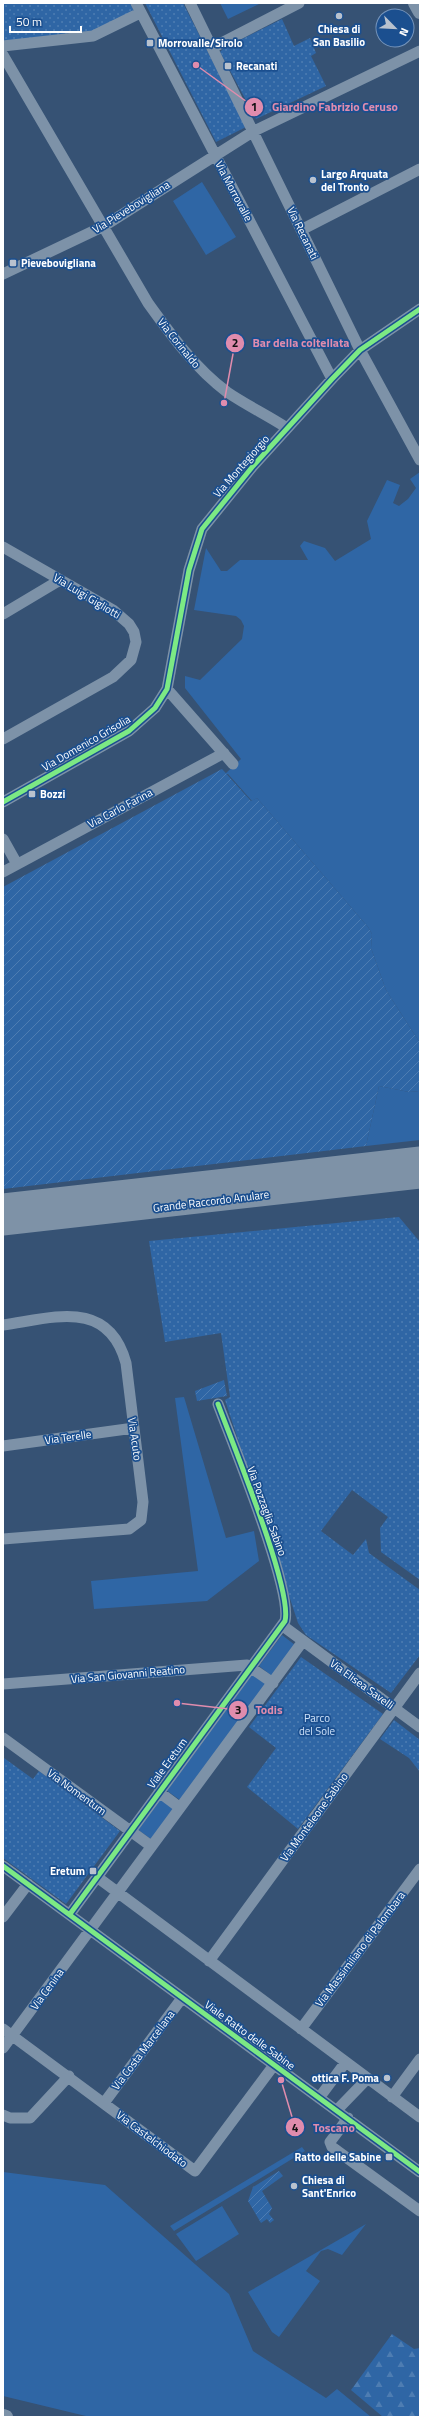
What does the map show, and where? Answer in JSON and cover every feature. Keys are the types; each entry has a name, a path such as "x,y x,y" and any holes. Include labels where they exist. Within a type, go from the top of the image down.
{"highway":[{"name":"Grande Raccordo Anulare","path":"3,1204 420,1156"},
{"name":"Grande Raccordo Anulare","path":"3,1225 420,1178"}],"street":[{"name":"Via Recanati","path":"190,3 360,350 420,460"},
{"path":"212,48 299,3"},
{"path":"415,3 420,12"},
{"path":"3,46 93,36 138,8"},
{"name":"Via Morrovalle","path":"138,8 332,379"},
{"name":"Via Pievebovigliana","path":"3,274 104,226 214,154 254,131 420,51"},
{"name":"Via Corinaldo","path":"3,55 148,303 192,360 226,391 287,428"},
{"path":"301,230 420,169"},
{"name":"Via Montegiorgio","path":"168,689 189,570 199,535 217,510 287,428 360,350 420,309"},
{"name":"Via Luigi Gigliotti","path":"3,547 112,610 129,624 136,636 133,657 122,670 99,686 3,739"},
{"path":"3,614 60,580"},
{"path":"168,689 233,764"},
{"name":"Via Domenico Grisolia","path":"3,802 129,731 155,708 168,689"},
{"name":"Via Carlo Farina","path":"3,872 224,753"},
{"path":"3,839 17,864"},
{"name":"Via Acuto","path":"3,1325 72,1316 86,1318 102,1325 115,1338 124,1355 143,1502 143,1515 137,1525 124,1530 3,1539"},
{"name":"Via Pozzaglia Sabino","path":"218,1404 278,1571 287,1611 283,1626"},
{"name":"Via Terelle","path":"3,1446 134,1428"},
{"name":"Via Elisea Savelli","path":"283,1626 420,1727"},
{"name":"Viale Eretum","path":"70,1914 283,1626"},
{"path":"90,1929 303,1641"},
{"name":"Via San Giovanni Reatino","path":"3,1684 240,1665 252,1667"},
{"path":"252,1667 272,1682"},
{"name":"Via Monteleone Sabino","path":"209,1960 420,1673"},
{"name":"Via Nomentum","path":"3,1738 151,1846"},
{"path":"159,1792 179,1807"},
{"name":"Viale Ratto delle Sabine","path":"3,1866 420,2172"},
{"name":"Via Massimiliano di Palombara","path":"301,2029 420,1869"},
{"path":"97,1876 345,2063 420,2117"},
{"path":"3,1917 28,1884"},
{"name":"Via Cenina","path":"3,2048 8,2032 90,1929"},
{"name":"Via Costa Marcellana","path":"104,2103 182,1998"},
{"name":"Via Castelchiodato","path":"8,2032 69,2076 195,2172 274,2065"},
{"path":"392,2097 420,2059"},
{"path":"320,2098 345,2063"},
{"path":"3,2115 10,2118 30,2118 69,2076"},
{"path":"337,2110 367,2079"},
{"path":"348,2118 330,2142 332,2148 420,2211"}],"green space":[{"path":"3,3 130,3 134,11 94,33 82,32 3,42"},
{"path":"145,3 183,3 246,127 216,142"},
{"path":"220,3 261,3 228,19"},
{"path":"282,19 294,46 310,38 316,53 311,56 326,86 256,119 220,52 224,48"},
{"path":"202,182 236,237 206,255 173,201"},
{"path":"420,472 420,1043 386,990 371,948 372,934 368,927 257,798 252,801 228,774 225,774 241,759 185,688 185,676 200,680 242,639 244,626 241,620 236,616 194,610 206,548 221,571 227,571 240,560 308,560 300,546 304,541 325,548 335,561 371,539 367,521 387,480 400,485 393,503 399,506 408,499 416,488 410,479"},
{"path":"222,769 251,801 257,798 368,927 372,934 371,948 386,990 420,1043 420,1091 409,1092 379,1086 366,1146 3,1189 3,887"},
{"path":"379,1086 409,1092 420,1091 420,1140 366,1146"},
{"path":"399,1217 420,1242 420,1580 381,1552 380,1528 388,1517 352,1490 321,1531 353,1555 366,1539 369,1553 420,1590 420,1655 391,1693 306,1635 298,1623 225,1400 230,1397 221,1333 165,1342 149,1241"},
{"path":"224,1380 227,1396 197,1401 195,1391"},
{"path":"184,1397 226,1538 254,1531 259,1561 207,1601 94,1609 91,1581 198,1571 175,1398"},
{"path":"282,1635 295,1645 272,1676 259,1666"},
{"name":"Parco del Sole","path":"301,1657 383,1714 298,1829 247,1787 276,1748 249,1727"},
{"path":"252,1674 266,1684 180,1800 166,1790"},
{"path":"394,1720 420,1740 420,1772 409,1758 380,1739"},
{"path":"4,1758 33,1779 39,1771 120,1831 66,1904 3,1858"},
{"path":"160,1797 174,1808 151,1839 137,1829"},
{"path":"302,2147 305,2151 174,2231 170,2226"},
{"path":"279,2171 283,2176 262,2191 272,2208 269,2214 274,2220 270,2223 267,2219 261,2223 248,2201 253,2187"},
{"path":"3,2172 105,2185 229,2294 253,2351 326,2398 337,2389 371,2417 90,2417 3,2396"},
{"path":"222,2206 239,2234 196,2261 176,2234"},
{"path":"366,2224 342,2255 328,2249 321,2251 306,2271 320,2281 279,2337 272,2332 248,2292"},
{"path":"392,2334 414,2349 420,2348 420,2417 383,2417 351,2390"}],"cycle path":[{"path":"3,802 129,731 155,708 167,689 189,570 202,529 253,466 360,350 420,309"},
{"path":"70,1914 285,1621 285,1604 280,1579 271,1549 260,1515 218,1404"},
{"path":"3,1866 420,2172"}],"place":[{"name":"Chiesa di San Basilio","path":"339,16"},
{"name":"Morrovalle/Sirolo","path":"150,43"},
{"name":"Giardino Fabrizio Ceruso","path":"196,65"},
{"name":"Recanati","path":"228,66"},
{"name":"Largo Arquata del Tronto","path":"313,180"},
{"name":"Pievebovigliana","path":"13,263"},
{"name":"Bar della coltellata","path":"224,403"},
{"name":"Bozzi","path":"32,794"},
{"name":"Todis","path":"177,1703"},
{"name":"Eretum","path":"93,1871"},
{"name":"ottica F. Poma","path":"387,2078"},
{"name":"Toscano","path":"281,2080"},
{"name":"Ratto delle Sabine","path":"389,2157"},
{"name":"Chiesa di Sant'Enrico","path":"294,2186"}]}
